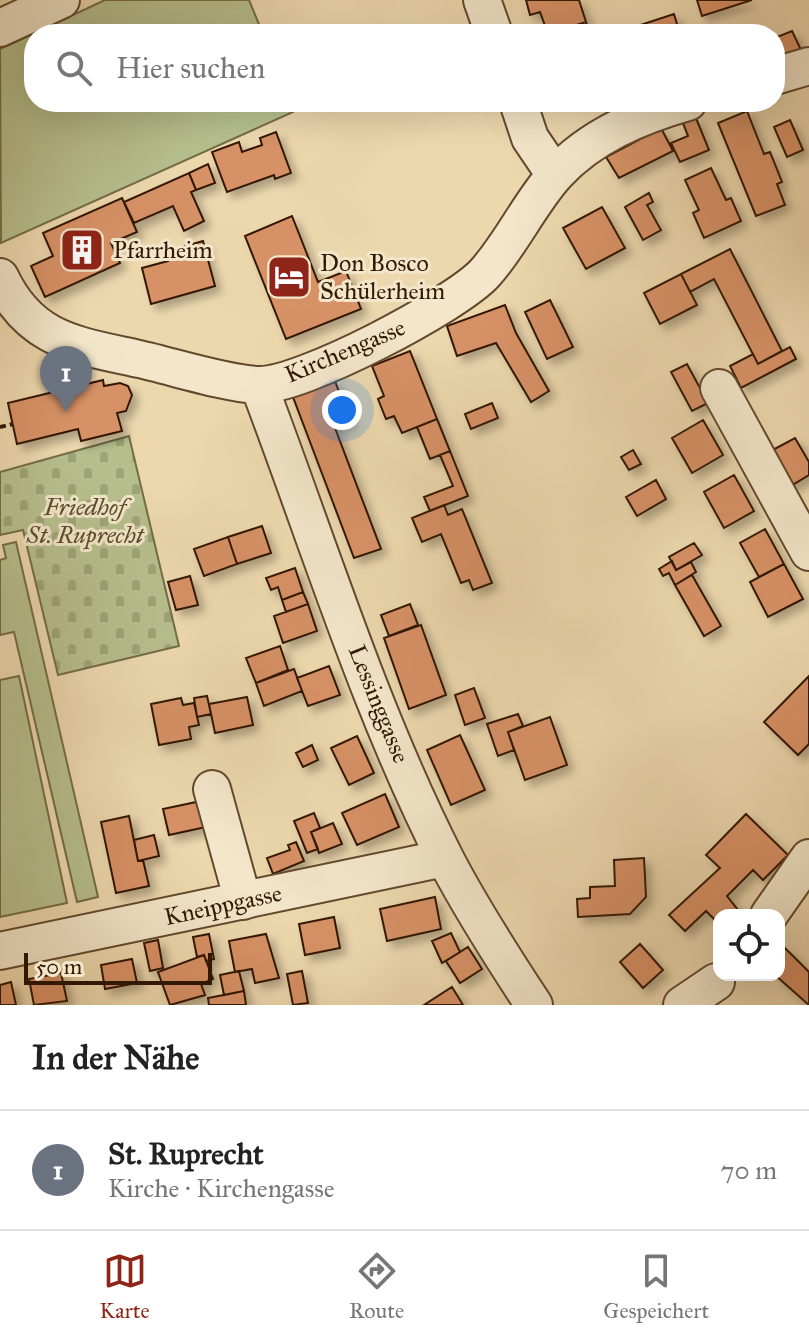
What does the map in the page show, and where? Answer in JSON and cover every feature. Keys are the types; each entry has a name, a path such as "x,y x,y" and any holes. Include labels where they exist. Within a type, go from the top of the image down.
{"street":[{"path":"0,28 61,0"},
{"path":"482,0 490,24"},
{"path":"785,73 809,66"},
{"path":"521,112 530,138 555,175"},
{"name":"Kirchengasse","path":"0,277 18,309 43,332 73,344 259,386 361,349 463,292 500,254 555,175 579,153 620,126 660,112"},
{"name":"Lessinggasse","path":"259,386 391,738 445,858 486,932 534,1005"},
{"path":"719,388 809,552"},
{"path":"212,789 243,901"},
{"name":"Kneippgasse","path":"0,951 445,858"},
{"path":"773,909 809,858"},
{"path":"682,1005 712,987"}],"path":[{"path":"0,427 13,424"}],"green space":[{"path":"105,0 249,0 259,24 54,24"},
{"path":"24,38 24,112 293,112 1,243 0,49"},
{"name":"Friedhof St. Ruprecht","path":"129,436 179,646 58,675 23,530 0,535 0,472"},
{"path":"16,542 98,897 77,902 14,632 0,635 0,560 6,558 3,545"},
{"path":"19,676 67,903 0,917 0,680"}],"building":[{"path":"526,0 579,0 586,22 544,24 540,12 530,15"},
{"path":"697,0 752,0 702,16"},
{"path":"674,14 677,24 643,24"},
{"path":"792,31 801,50 785,56 785,34"},
{"path":"747,112 764,154 770,152 782,182 777,184 785,205 756,216 718,123"},
{"path":"696,118 709,150 680,162 671,143 688,136 683,123"},
{"path":"790,120 803,150 787,157 774,127"},
{"path":"661,128 673,151 619,178 606,157"},
{"path":"276,132 291,173 275,179 274,175 227,192 212,152 239,142 242,152 262,145 260,138"},
{"path":"208,164 215,183 196,190 189,173"},
{"path":"711,168 726,200 731,198 741,221 704,238 693,213 699,210 685,180"},
{"path":"189,173 196,190 191,192 204,221 184,231 173,206 134,223 124,202"},
{"path":"649,193 653,202 647,205 661,230 643,240 625,207"},
{"name":"Pfarrheim","path":"122,198 137,232 111,243 120,263 45,297 31,266 53,256 43,233"},
{"path":"602,207 625,248 586,269 563,228"},
{"name":"Don Bosco Schülerheim","path":"292,216 318,282 346,271 361,309 286,339 245,236"},
{"path":"203,241 215,286 151,304 142,268 168,261 165,252"},
{"path":"730,249 782,351 758,364 714,279 690,292 681,274"},
{"path":"681,274 697,305 660,324 644,293"},
{"path":"550,300 573,347 547,359 525,312"},
{"path":"505,305 516,333 549,391 531,402 496,343 457,356 447,326"},
{"path":"790,347 796,359 741,388 730,366 753,354 758,364"},
{"path":"410,351 437,419 402,433 394,416 386,419 378,399 384,396 372,366"},
{"path":"687,364 708,403 692,411 671,372"},
{"path":"103,380 104,386 120,383 128,386 132,395 126,411 117,413 122,431 81,441 78,429 17,444 8,403"},
{"path":"335,381 350,422 335,428 381,549 354,558 293,397"},
{"path":"492,403 498,418 471,429 465,414"},
{"path":"437,419 450,451 430,459 417,427"},
{"path":"703,420 723,455 692,473 672,438"},
{"path":"795,438 809,462 809,475 789,487 769,452"},
{"path":"633,450 641,464 629,470 621,457"},
{"path":"450,451 468,496 430,511 424,497 453,486 440,455"},
{"path":"734,475 754,511 724,528 704,492"},
{"path":"656,480 666,499 637,516 626,497"},
{"path":"444,505 448,515 462,509 492,583 473,590 469,580 461,583 441,534 422,542 412,518"},
{"path":"262,526 271,553 237,564 228,537"},
{"path":"765,529 784,564 759,577 740,543"},
{"path":"228,537 237,564 204,576 194,549"},
{"path":"694,543 702,555 676,570 669,557"},
{"path":"672,561 676,570 691,562 696,572 675,585 669,573 663,576 659,569"},
{"path":"784,564 803,599 768,617 750,582"},
{"path":"295,568 303,592 282,600 278,587 271,590 266,578"},
{"path":"692,575 721,626 704,636 675,585"},
{"path":"190,576 198,605 176,610 168,582"},
{"path":"303,592 308,604 286,612 282,600"},
{"path":"308,604 317,631 283,643 274,616"},
{"path":"410,604 418,625 389,636 381,615"},
{"path":"421,625 446,695 409,709 384,638"},
{"path":"280,646 288,670 256,683 246,658"},
{"path":"329,666 340,695 308,706 297,678"},
{"path":"294,669 302,691 264,706 256,683"},
{"path":"809,676 809,744 798,755 764,722"},
{"path":"474,688 485,718 465,725 455,695"},
{"path":"207,696 211,714 197,717 194,698"},
{"path":"247,697 253,725 215,733 209,704"},
{"path":"181,698 183,705 194,703 199,725 189,727 191,739 159,745 151,704"},
{"path":"518,714 523,726 508,732 514,750 498,756 487,724"},
{"path":"550,717 567,765 525,780 508,732"},
{"path":"460,735 485,790 451,805 427,750"},
{"path":"357,736 374,773 349,785 331,748"},
{"path":"312,745 318,760 303,767 296,753"},
{"path":"385,794 399,827 357,845 342,813"},
{"path":"201,801 206,827 169,835 163,809"},
{"path":"314,813 320,828 311,832 318,849 307,853 294,821"},
{"path":"746,814 788,855 763,880 753,870 727,896 737,909 713,909 713,918 706,911 685,931 669,915 720,868 706,855"},
{"path":"129,816 138,861 143,860 149,886 116,893 101,822"},
{"path":"333,823 342,844 319,853 311,832"},
{"path":"154,835 159,856 138,861 134,840"},
{"path":"296,842 304,861 273,874 267,858 290,850 288,845"},
{"path":"644,858 646,897 630,914 578,917 577,899 590,898 590,887 615,886 614,860"},
{"path":"435,897 441,929 387,941 380,909"},
{"path":"334,917 340,948 305,955 299,924"},
{"path":"451,933 460,952 442,963 432,941"},
{"path":"209,934 214,959 206,961 204,955 197,957 193,937"},
{"path":"266,934 279,978 255,983 252,969 235,972 229,941"},
{"path":"158,940 163,968 150,971 144,943"},
{"path":"640,944 663,970 643,988 620,962"},
{"path":"468,947 482,969 460,983 446,961"},
{"path":"785,948 809,972 809,1005 782,981 785,981"},
{"path":"204,955 213,979 201,984 205,995 170,1005 158,972"},
{"path":"132,959 137,983 105,989 101,965"},
{"path":"239,971 244,991 224,995 220,975"},
{"path":"302,971 308,1003 293,1005 287,974"},
{"path":"61,973 67,1001 34,1005 29,979"},
{"path":"11,982 16,1005 0,1005 0,985"},
{"path":"452,987 463,1005 424,1005"},
{"path":"244,991 246,1005 209,1005 208,998"}],"place":[{"name":"Pfarrheim","path":"82,250"},
{"name":"Don Bosco Schülerheim","path":"289,277"},
{"name":"St. Ruprecht","path":"66,412"}]}
